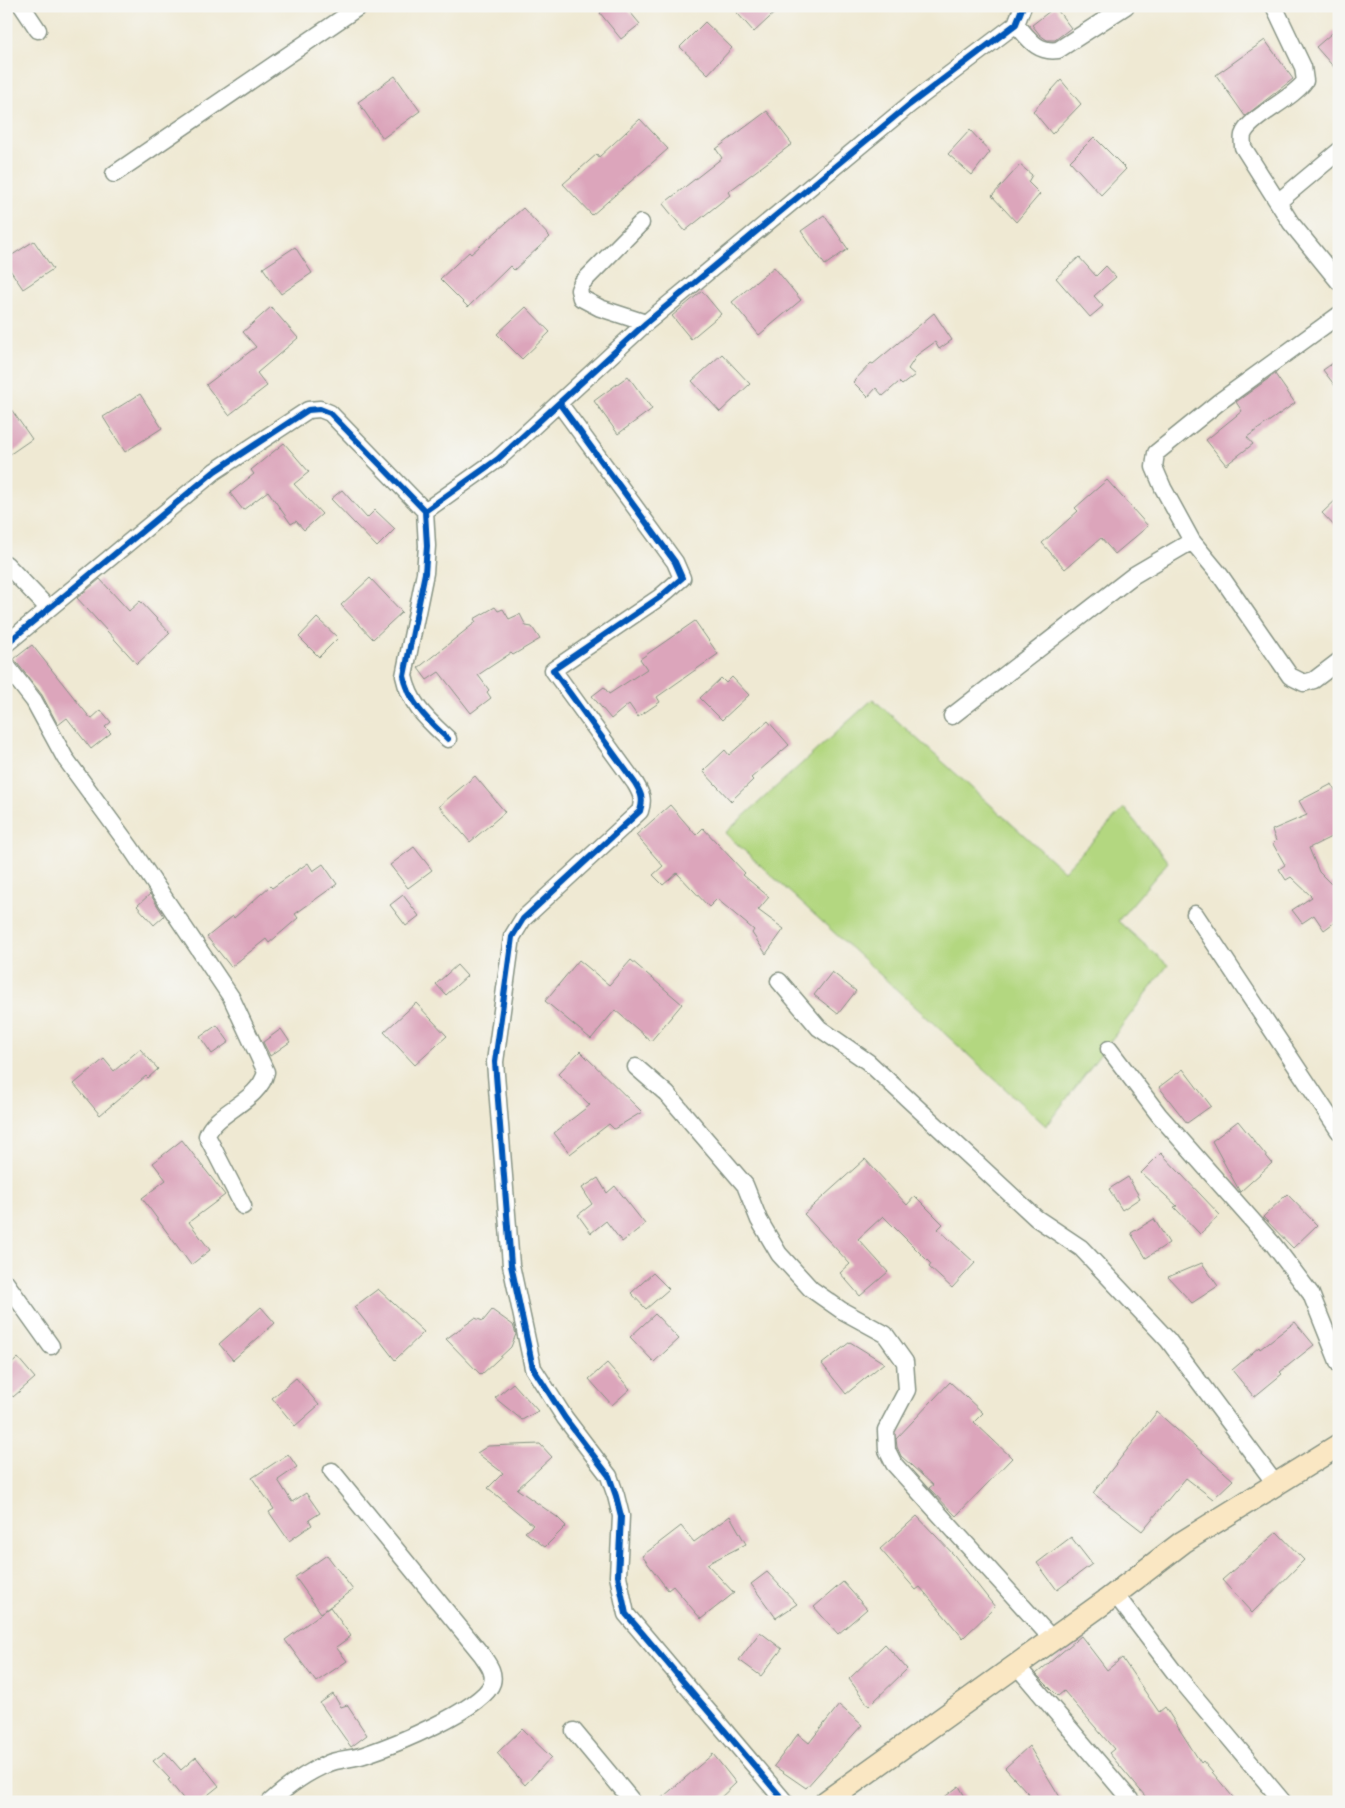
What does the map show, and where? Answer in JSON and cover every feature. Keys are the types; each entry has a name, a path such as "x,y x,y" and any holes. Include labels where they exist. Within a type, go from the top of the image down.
{"street":[{"path":"22,6 38,30"},
{"path":"114,174 360,6"},
{"path":"425,511 498,458 646,323 909,105 1016,24 1023,6"},
{"path":"1016,24 1036,47 1048,51 1058,50 1126,6"},
{"path":"1274,6 1303,67 1305,81 1299,90 1251,124 1243,136 1244,147 1291,223 1339,282"},
{"path":"1278,202 1339,151"},
{"path":"641,223 582,283 579,290 581,298 600,308 646,323"},
{"path":"1339,316 1219,402 1156,453 1154,467 1163,488 1192,541 1220,576 1290,676 1304,683 1314,680 1339,661"},
{"path":"559,403 675,562 682,578 660,597 553,670 635,783 642,795 643,803 640,811 523,920 512,937 495,1062 511,1265 533,1368 565,1418 609,1476 616,1496 621,1516 618,1576 626,1614 785,1802"},
{"path":"6,644 215,471 308,410 320,409 330,413 425,511 427,546 425,573 404,676 408,693 420,712 448,739"},
{"path":"952,716 1126,581 1192,541"},
{"path":"6,564 48,608"},
{"path":"6,665 34,701 65,758 130,846 231,996 266,1072 264,1083 234,1110 209,1128 207,1136 243,1206"},
{"path":"1195,914 1339,1131"},
{"path":"778,981 819,1028 868,1062 1036,1218 1081,1248 1168,1340 1276,1486"},
{"path":"1109,1049 1159,1115 1273,1244 1311,1294 1339,1364"},
{"path":"636,1067 666,1094 746,1185 758,1220 779,1254 811,1288 841,1310 885,1334 905,1362 907,1390 886,1430 887,1450 894,1464 1053,1640"},
{"path":"6,1283 51,1346"},
{"path":"826,1802 1053,1640 1183,1542 1339,1446"},
{"path":"270,1802 295,1780 328,1763 362,1756 410,1738 486,1695 493,1682 492,1670 482,1656 332,1471"},
{"path":"1115,1594 1176,1673 1283,1802"},
{"path":"1016,1665 1132,1802"},
{"path":"574,1731 633,1802"}],"green space":[{"path":"873,699 1064,871 1124,808 1168,862 1118,921 1168,965 1046,1126 725,833"}],"building":[{"path":"608,6 625,6 640,24 621,39 600,13"},
{"path":"731,6 782,6 754,32"},
{"path":"1055,7 1071,28 1055,40 1047,40 1032,25"},
{"path":"705,22 732,48 708,74 680,47"},
{"path":"1339,27 1339,73 1316,47"},
{"path":"1265,40 1293,79 1245,116 1216,75"},
{"path":"395,76 420,111 383,138 358,102"},
{"path":"1061,80 1081,104 1052,134 1033,111"},
{"path":"767,111 792,144 728,192 730,195 685,231 663,204 722,158 716,149"},
{"path":"640,119 668,149 592,215 563,184 597,154 599,157"},
{"path":"970,130 990,152 972,175 948,154"},
{"path":"1094,137 1126,169 1101,195 1070,161"},
{"path":"1020,165 1032,175 1028,182 1040,194 1016,222 992,196"},
{"path":"523,208 550,237 514,270 510,266 468,307 440,279 469,252 471,254"},
{"path":"824,215 848,249 825,265 801,231"},
{"path":"34,241 53,269 23,289 6,264 6,259"},
{"path":"295,247 312,273 281,294 263,268"},
{"path":"1079,257 1096,276 1106,266 1116,277 1094,296 1103,306 1090,317 1056,278"},
{"path":"774,267 801,300 759,335 732,302"},
{"path":"702,291 721,314 691,339 672,316"},
{"path":"271,307 298,338 257,373 267,386 229,415 206,385 256,347 243,332"},
{"path":"526,307 550,332 522,359 497,334"},
{"path":"934,313 952,340 939,349 935,342 917,355 908,369 915,375 902,385 899,382 883,396 876,388 868,397 853,382 871,363 873,364"},
{"path":"722,354 750,384 720,412 692,381"},
{"path":"1339,359 1339,391 1323,370"},
{"path":"1275,374 1295,403 1247,437 1253,444 1226,465 1206,440 1242,411 1236,402"},
{"path":"628,376 652,409 618,434 594,401"},
{"path":"140,394 162,428 125,452 103,417"},
{"path":"6,402 32,439 6,457"},
{"path":"284,443 309,472 294,484 322,514 304,530 296,521 291,524 268,491 243,510 230,493 254,474 251,470"},
{"path":"1107,480 1148,526 1115,554 1101,538 1065,569 1042,543 1078,511 1075,508"},
{"path":"342,490 367,518 375,510 395,529 377,547 331,499"},
{"path":"1339,497 1339,531 1322,513"},
{"path":"370,578 402,612 373,639 341,605"},
{"path":"100,579 129,611 140,601 170,633 137,664 77,598"},
{"path":"495,607 498,611 503,609 509,619 520,614 526,626 532,627 540,639 513,655 511,653 478,675 489,690 487,692 491,698 471,713 439,672 427,680 418,668 476,622 474,619"},
{"path":"317,618 338,638 319,657 299,637"},
{"path":"695,621 718,654 657,697 660,702 638,717 629,704 611,719 592,696 604,687 609,694 647,669 640,659"},
{"path":"32,645 91,719 101,710 111,722 105,727 111,733 91,749 67,718 58,725 42,695 14,659"},
{"path":"732,677 749,695 722,720 700,698 721,678 726,683"},
{"path":"768,721 789,745 751,778 753,780 731,801 703,771 725,750 729,755"},
{"path":"475,776 505,812 470,842 439,806"},
{"path":"1332,784 1339,798 1339,833 1309,848 1319,872 1331,884 1339,879 1339,919 1324,930 1314,915 1302,923 1292,910 1312,897 1291,877 1286,880 1279,869 1285,865 1273,844 1276,841 1272,830 1307,815 1299,801"},
{"path":"670,805 696,835 703,828 745,873 743,875 769,897 758,910 784,929 766,954 752,933 754,930 717,899 709,907 677,873 663,885 653,875 663,866 636,835"},
{"path":"414,847 432,870 408,888 390,865"},
{"path":"308,863 313,871 323,864 337,884 295,914 298,918 269,943 266,939 231,967 207,937 233,916 234,918 270,886 272,888"},
{"path":"150,894 164,916 154,925 137,906"},
{"path":"403,895 419,916 406,926 390,905"},
{"path":"579,960 609,985 631,960 682,1004 651,1041 615,1010 591,1039 545,1001"},
{"path":"457,965 467,976 446,995 436,984"},
{"path":"832,972 856,991 838,1014 814,995"},
{"path":"416,1003 447,1036 415,1065 384,1032"},
{"path":"217,1025 229,1042 212,1054 200,1037"},
{"path":"281,1029 290,1042 270,1056 263,1042"},
{"path":"140,1049 158,1069 148,1078 146,1076 100,1115 74,1084 104,1059 114,1071"},
{"path":"580,1051 642,1112 614,1129 609,1124 570,1154 554,1133 590,1105 558,1074"},
{"path":"1183,1069 1211,1106 1187,1123 1159,1087"},
{"path":"1238,1121 1272,1163 1240,1192 1212,1141"},
{"path":"182,1140 225,1195 189,1222 210,1250 191,1265 142,1198 166,1180 153,1163"},
{"path":"1161,1153 1220,1215 1200,1234 1174,1207 1177,1206 1141,1173"},
{"path":"865,1159 907,1205 915,1196 943,1224 938,1229 975,1263 952,1288 929,1267 931,1264 883,1216 858,1239 888,1272 860,1296 840,1273 850,1264 804,1214"},
{"path":"1128,1177 1140,1198 1122,1210 1109,1189"},
{"path":"598,1178 607,1193 615,1186 645,1224 622,1242 606,1221 591,1233 578,1215 592,1204 582,1188"},
{"path":"1287,1194 1317,1225 1293,1248 1263,1217"},
{"path":"1154,1219 1169,1243 1146,1258 1131,1233"},
{"path":"1202,1263 1218,1286 1192,1303 1168,1277"},
{"path":"653,1273 669,1289 646,1309 631,1293"},
{"path":"378,1289 424,1332 395,1360 354,1307"},
{"path":"261,1307 275,1323 233,1360 219,1344"},
{"path":"492,1310 513,1325 516,1334 511,1347 481,1375 446,1339 475,1318 483,1321"},
{"path":"655,1314 679,1339 654,1362 630,1337"},
{"path":"1295,1322 1314,1345 1280,1372 1282,1374 1254,1397 1232,1370 1259,1347 1260,1349"},
{"path":"850,1342 884,1363 846,1394 822,1364"},
{"path":"18,1358 35,1378 13,1397 6,1389 6,1369"},
{"path":"607,1363 630,1389 612,1405 589,1379"},
{"path":"296,1378 319,1405 295,1426 272,1398"},
{"path":"950,1382 983,1413 974,1422 1012,1458 956,1516 929,1488 933,1485 901,1456 896,1439"},
{"path":"513,1383 538,1411 522,1420 495,1398"},
{"path":"1157,1412 1233,1480 1213,1499 1186,1478 1142,1531 1093,1493"},
{"path":"540,1444 552,1457 517,1489 557,1517 566,1526 545,1547 525,1532 533,1525 488,1488 503,1473 477,1453 488,1446"},
{"path":"288,1454 297,1467 278,1480 292,1502 306,1493 320,1513 309,1520 312,1525 289,1541 269,1512 274,1509 252,1478"},
{"path":"730,1516 746,1544 707,1564 734,1593 701,1619 673,1586 668,1590 642,1556 681,1526 694,1542"},
{"path":"917,1516 954,1555 995,1607 963,1638 920,1587 916,1590 880,1549"},
{"path":"1277,1532 1304,1560 1252,1613 1222,1580"},
{"path":"1071,1537 1092,1564 1057,1590 1037,1563"},
{"path":"327,1555 353,1590 321,1613 295,1577"},
{"path":"767,1572 797,1604 776,1618 751,1584"},
{"path":"843,1582 867,1609 838,1634 814,1607"},
{"path":"330,1607 351,1636 336,1647 347,1661 316,1682 285,1640"},
{"path":"760,1632 782,1649 761,1676 739,1660"},
{"path":"1081,1636 1107,1670 1122,1658 1159,1712 1165,1707 1201,1763 1203,1761 1237,1802 1150,1802 1109,1753 1114,1749 1064,1691 1058,1696 1036,1674"},
{"path":"885,1644 907,1669 869,1706 849,1679"},
{"path":"333,1694 341,1707 347,1705 367,1735 351,1747 320,1703"},
{"path":"839,1705 862,1725 806,1788 774,1766 798,1734 809,1743"},
{"path":"522,1729 551,1757 525,1785 497,1753"},
{"path":"1029,1746 1063,1802 1036,1802 1005,1768"},
{"path":"165,1752 181,1770 196,1757 219,1786 199,1802 186,1802 168,1780 170,1779 153,1761"},
{"path":"713,1754 736,1783 716,1802 657,1802"},
{"path":"959,1786 968,1802 938,1802"}],"cycle path":[{"path":"425,511 498,459 646,323 909,105 1016,24 1023,6"},
{"path":"559,403 675,562 682,578 660,597 553,670 635,783 642,803 640,811 523,919 512,937 495,1062 511,1265 533,1368 565,1418 609,1476 616,1496 621,1516 618,1576 626,1614 785,1802"},
{"path":"6,644 215,471 308,410 320,409 330,413 425,511 427,546 425,573 404,676 415,704 448,739"}]}
